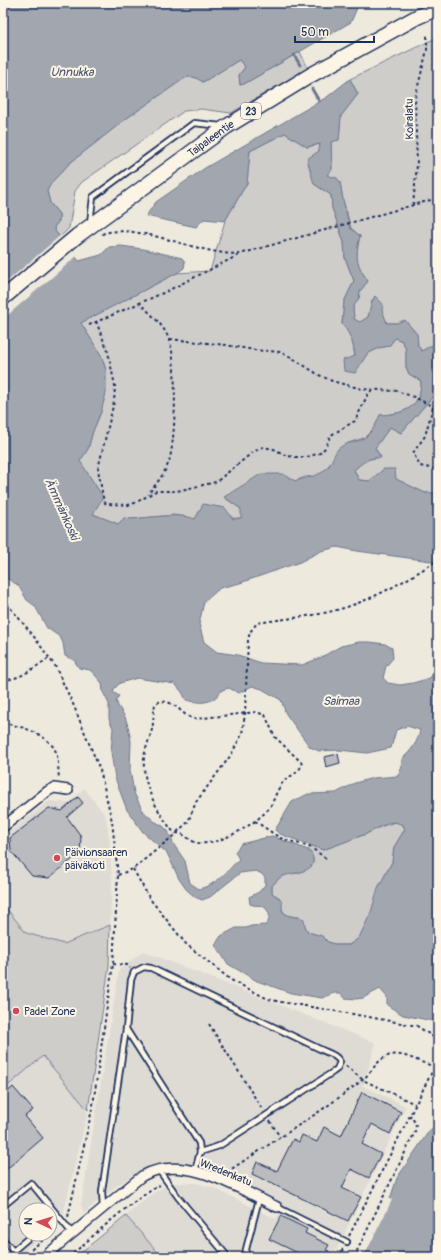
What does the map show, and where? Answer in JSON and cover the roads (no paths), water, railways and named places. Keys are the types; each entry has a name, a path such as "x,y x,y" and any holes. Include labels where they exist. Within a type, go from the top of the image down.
{"highway":[{"name":"Taipaleentie","path":"3,298 76,236 93,231 226,127 311,75 418,17 438,8"}],"street":[{"path":"3,828 48,791 54,788 64,789"},
{"name":"Wredenkatu","path":"44,1257 142,1176 158,1169 174,1168 195,1171 218,1179 277,1207"}],"lane":[{"path":"93,231 93,197 194,123 226,127"},
{"path":"103,1208 102,1192 126,1029 131,980 134,972 144,967 151,968 322,1050 334,1056 340,1062 337,1069 333,1072 219,1146 200,1152"},
{"path":"126,1029 199,1143 200,1152 195,1171"},
{"path":"158,1169 178,1197 228,1257"},
{"path":"3,1206 31,1183 47,1202"},
{"path":"244,1257 259,1199"},
{"name":"Wredenkatu","path":"277,1207 347,1242"},
{"path":"58,1215 72,1234"},
{"path":"3,1239 13,1251 24,1242"}],"water":[{"path":"3,3 359,3 351,22 244,84 240,85 239,75 245,67 239,60 203,82 192,77 185,78 127,118 70,163 52,182 47,191 50,203 59,214 59,221 54,227 55,231 79,261 101,255 109,247 121,246 143,249 182,258 185,262 184,268 177,273 81,323 101,355 106,370 106,393 101,412 93,431 88,449 80,461 103,497 93,514 118,524 124,518 131,519 181,516 195,519 203,504 225,508 233,519 241,518 241,509 224,497 261,474 283,474 295,481 314,476 322,472 329,466 338,449 344,445 361,440 369,434 380,415 403,411 414,404 418,398 421,381 409,374 406,367 406,349 402,341 395,338 389,346 379,348 367,354 355,373 344,371 343,360 355,356 351,339 342,324 344,302 354,281 345,258 344,242 332,208 331,195 314,184 307,159 319,151 320,144 307,147 285,133 250,151 247,183 225,221 204,219 196,227 146,216 156,202 205,168 327,97 350,79 358,94 341,116 339,140 331,142 332,169 327,175 337,178 340,182 350,228 360,236 357,255 361,270 368,281 360,291 359,298 353,307 354,319 360,322 368,317 372,301 375,296 383,304 382,310 387,323 397,323 405,320 417,334 418,346 422,351 430,346 438,345 438,396 433,396 401,433 390,427 375,448 381,458 370,459 354,470 359,480 369,481 384,469 395,469 396,479 425,493 438,493 438,562 337,547 321,551 300,562 240,583 220,588 204,602 199,624 204,642 217,652 238,655 261,663 302,665 320,658 341,646 359,642 370,642 385,644 392,648 393,658 386,666 383,678 388,683 400,685 430,678 438,666 438,1022 403,1015 387,1005 387,997 380,989 363,998 356,999 345,998 341,993 335,993 322,998 291,993 257,981 228,964 215,945 221,936 236,928 266,925 269,920 269,912 262,906 250,904 249,897 259,892 265,885 265,878 262,874 256,871 240,873 210,897 202,900 195,897 186,889 179,879 167,853 143,832 127,810 115,778 111,752 113,728 109,719 109,704 103,692 102,683 90,670 79,668 74,660 65,656 63,643 60,637 47,628 35,606 27,600 18,585 6,578 3,574","holes":["137,678 175,684 182,692 186,700 197,702 207,702 215,698 222,690 229,688 239,693 252,686 262,689 281,700 286,714 310,747 319,751 339,750 367,753 391,748 396,730 407,726 420,730 414,746 402,759 401,769 398,776 373,778 355,783 336,793 308,794 292,802 275,830 280,834 323,850 366,834 388,823 395,822 403,825 405,829 394,847 392,862 378,888 371,912 359,938 349,945 338,945 328,942 322,936 308,932 304,919 283,913 281,901 272,893 272,886 281,877 302,872 311,867 313,858 308,850 272,836 241,844 235,852 239,859 216,881 199,889 190,883 185,861 174,845 168,831 143,811 134,793 130,770 131,741 128,726 116,700 119,696 113,692 120,683"]},
{"path":"435,1126 438,1126 438,1257 364,1257 391,1200 390,1199 397,1178 429,1131"}],"waterway":[{"path":"294,55 300,65"},
{"path":"312,89 319,101"}],"place":[{"name":"Päivionsaaren päiväkoti","path":"57,858"},
{"name":"Padel Zone","path":"16,1011"}],"water label":[{"name":"Unnukka","path":"72,72"},
{"name":"Ämmänkoski","path":"62,509"},
{"name":"Saimaa","path":"341,701"}]}
